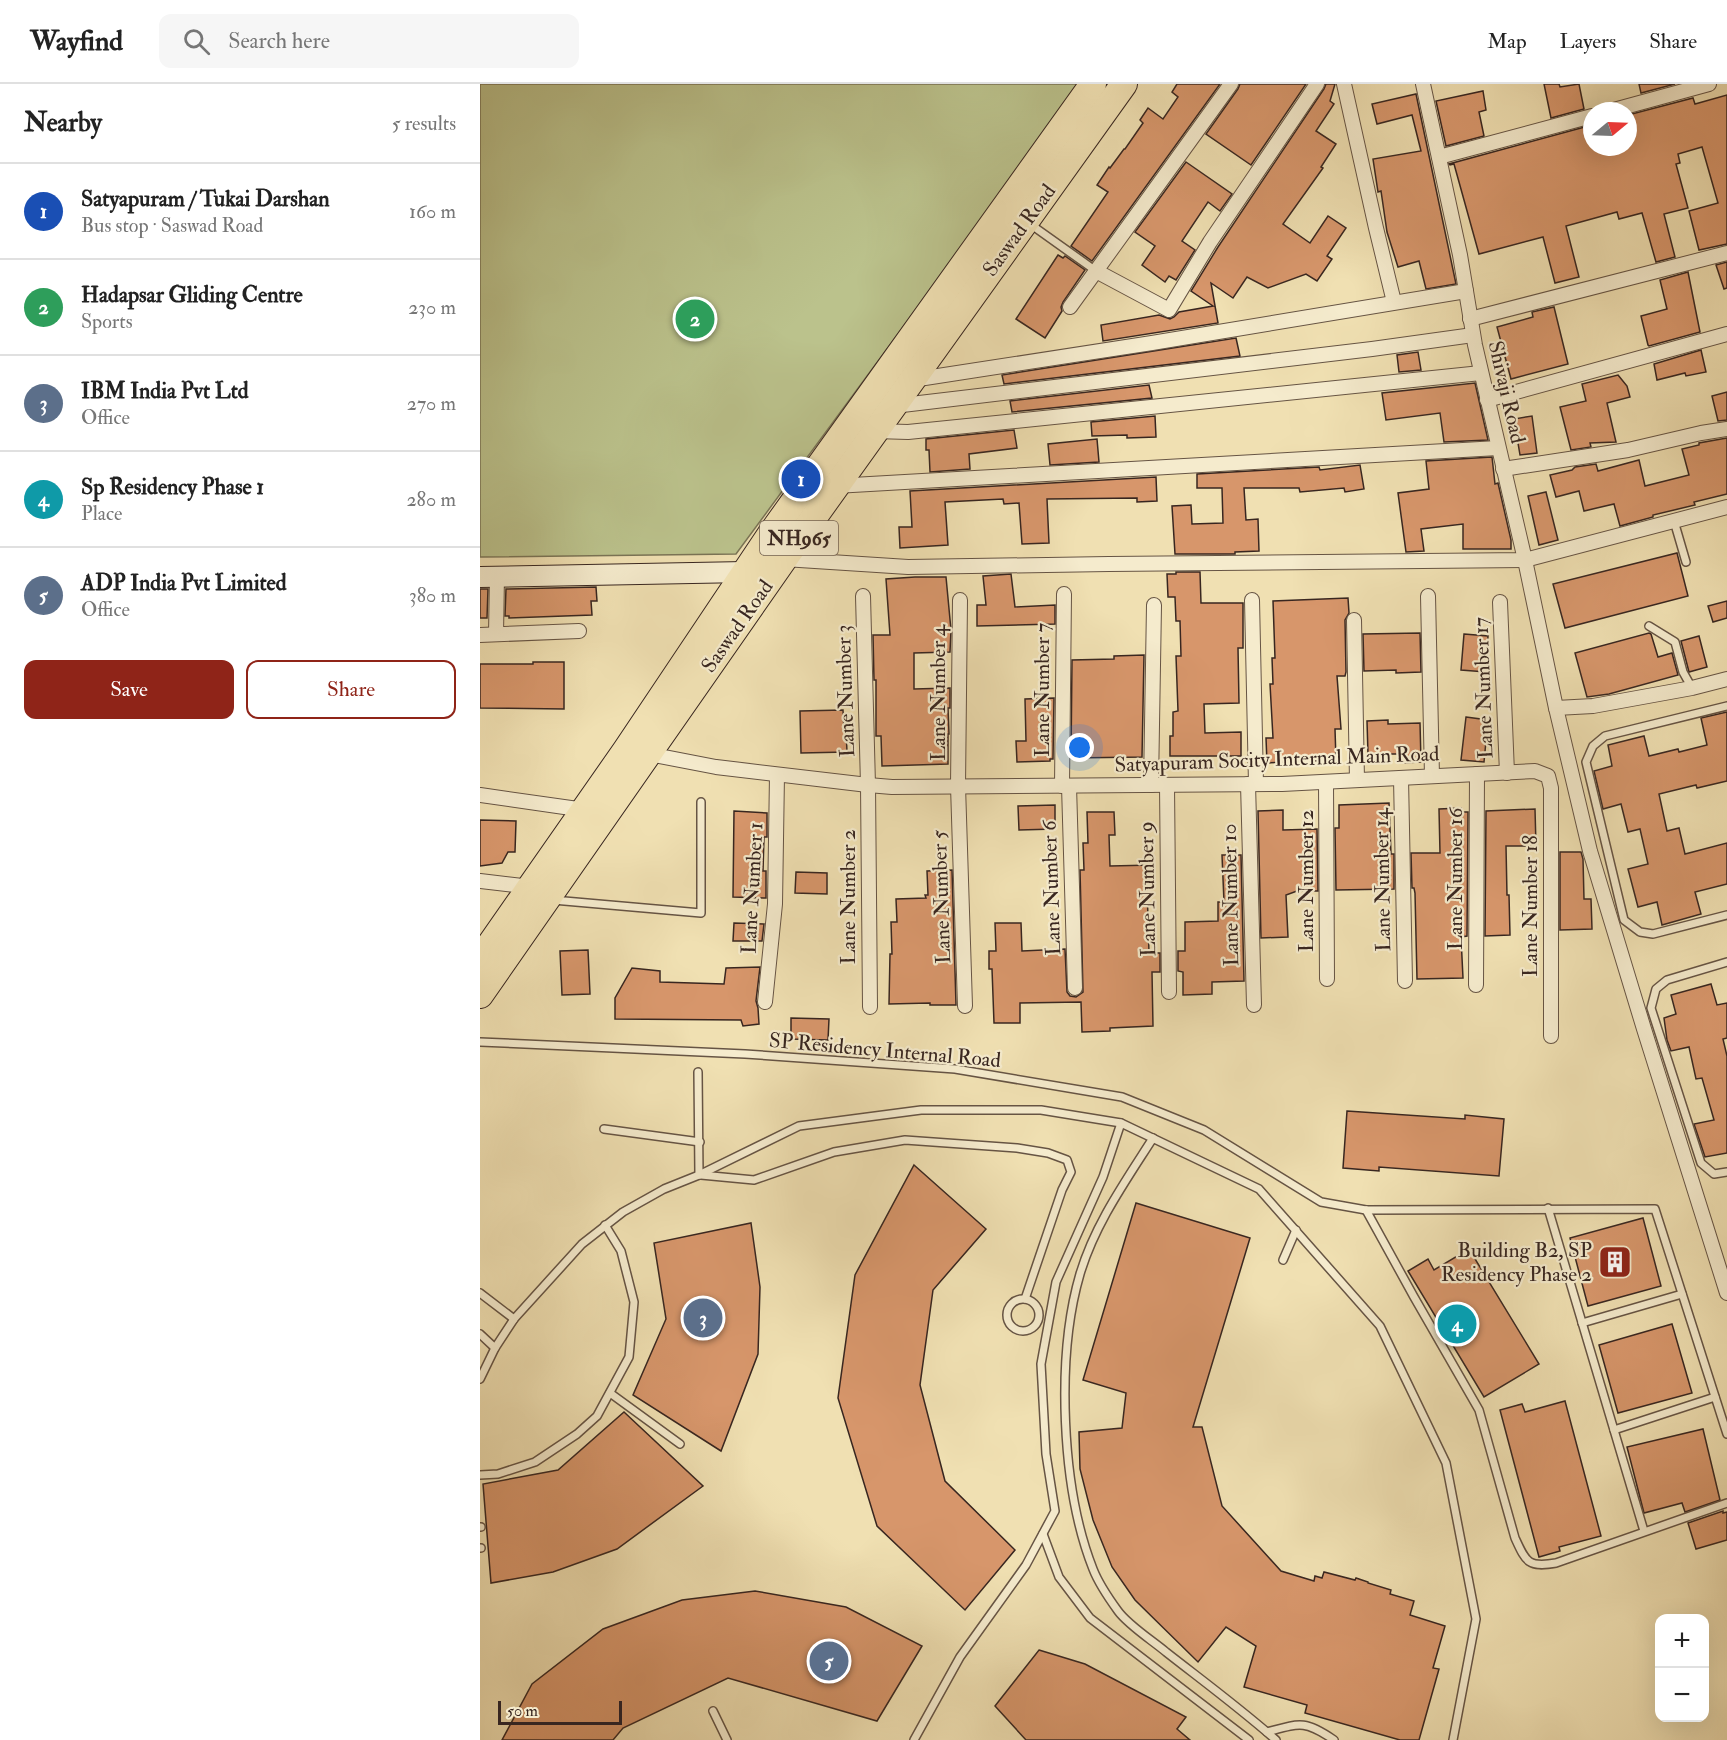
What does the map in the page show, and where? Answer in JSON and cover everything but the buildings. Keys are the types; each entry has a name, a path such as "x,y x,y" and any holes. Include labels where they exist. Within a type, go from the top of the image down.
{"highway":[{"name":"Saswad Road","path":"480,995 585,810 745,572 1093,84"},
{"name":"Saswad Road","path":"480,957 539,893 649,754 784,559 1124,84"}],"street":[{"path":"1070,307 1231,84"},
{"path":"1096,271 1169,310 1210,242 1317,84"},
{"path":"1344,84 1394,302"},
{"name":"Shivaji Road","path":"1424,84 1460,255 1481,373 1590,851 1727,1293"},
{"path":"1637,104 1709,84"},
{"path":"1439,157 1583,118"},
{"path":"1470,319 1727,253"},
{"path":"912,380 1466,291"},
{"path":"893,406 1372,349 1473,334"},
{"path":"1487,400 1727,334"},
{"path":"875,431 908,432 1481,373"},
{"path":"1503,469 1628,450 1727,429"},
{"path":"836,486 1498,448"},
{"path":"784,559 908,567 1525,560 1727,507"},
{"path":"496,634 489,576 745,572"},
{"name":"Lane Number 7","path":"1064,594 1066,786"},
{"name":"Lane Number 3","path":"863,596 868,785"},
{"path":"1428,596 1432,776"},
{"name":"Lane Number 4","path":"958,786 960,600"},
{"name":"Lane Number 10","path":"1251,600 1254,1005"},
{"name":"Lane Number 17","path":"1500,602 1507,773"},
{"path":"1151,785 1154,605"},
{"path":"1354,620 1357,780"},
{"path":"480,635 579,631"},
{"path":"1556,708 1593,706 1727,680"},
{"name":"Satyapuram Socity Internal Main Road","path":"649,754 716,767 868,785 1252,784 1535,771 1548,776"},
{"name":"Lane Number 16","path":"1476,985 1477,774"},
{"name":"Lane Number 1","path":"765,1002 775,904 777,775"},
{"name":"Lane Number 18","path":"1548,776 1551,788 1551,1036"},
{"name":"Lane Number 14","path":"1401,778 1405,981"},
{"name":"Lane Number 12","path":"1326,782 1327,979"},
{"name":"Lane Number 2","path":"868,785 870,1008"},
{"name":"Lane Number 9","path":"1167,785 1169,992"},
{"name":"Lane Number 5","path":"958,786 965,1006"},
{"name":"Lane Number 6","path":"1066,786 1075,988"},
{"path":"480,795 585,810"},
{"path":"480,881 539,893"}],"lane":[{"path":"1026,221 1096,271"},
{"path":"1674,521 1686,562"},
{"path":"1649,626 1675,642 1683,672 1692,688"},
{"path":"1727,706 1605,736 1593,746 1586,762 1624,920 1640,932 1653,934 1727,915"},
{"path":"539,893 701,913 701,802"},
{"path":"1727,962 1667,980 1656,989 1651,1008 1701,1163 1714,1174 1727,1172"},
{"name":"SP Residency Internal Road","path":"480,1042 745,1054 955,1070 1122,1097 1204,1130 1321,1202 1366,1210 1655,1209 1727,1434"},
{"path":"698,1072 699,1175"},
{"path":"480,1379 495,1348 514,1318 582,1244 605,1225 664,1189 699,1175 799,1126 921,1110 1041,1110 1121,1123 1260,1189 1380,1326 1446,1463 1476,1619 1453,1740"},
{"path":"914,1740 960,1657 1026,1565 1055,1511 1046,1454 1041,1364 1048,1321 1056,1282 1103,1177 1121,1123"},
{"path":"604,1129 699,1143"},
{"path":"1153,1138 1111,1203 1090,1247 1078,1283 1068,1345 1066,1393 1066,1439 1073,1492 1093,1570 1119,1613 1253,1719 1276,1740"},
{"path":"699,1175 754,1180 834,1152 905,1140 1017,1148 1048,1153 1067,1160 1071,1172 1062,1190 1025,1299"},
{"path":"1548,1208 1644,1532"},
{"path":"1366,1210 1479,1410 1515,1538 1523,1555 1530,1562 1540,1566 1556,1563 1727,1503"},
{"path":"480,1475 498,1474 535,1462 577,1434 597,1416 629,1357 634,1302 621,1251 605,1225"},
{"path":"1283,1260 1296,1230"},
{"path":"480,1293 514,1318"},
{"path":"1582,1323 1682,1294"},
{"path":"1039,1314 1036,1324 1022,1331 1012,1326 1007,1318 1008,1308 1015,1301 1025,1299 1034,1303 1039,1314 1048,1321"},
{"path":"480,1334 495,1348"},
{"path":"610,1393 680,1444"},
{"path":"1614,1430 1715,1397"},
{"path":"1043,1534 1059,1577 1090,1618 1249,1740"},
{"path":"713,1711 727,1740"},
{"path":"1267,1732 1295,1724 1315,1727 1334,1740"}],"green space":[{"path":"480,84 1082,84 736,554 480,557"}],"place":[{"name":"Hadapsar Gliding Centre","path":"695,319"},
{"name":"Satyapuram / Tukai Darshan","path":"801,479"},
{"name":"Building B2, SP Residency Phase 2","path":"1615,1262"},
{"name":"IBM India Pvt Ltd","path":"703,1318"},
{"name":"Sp Residency Phase 1","path":"1457,1324"},
{"name":"ADP India Pvt Limited","path":"829,1661"}]}
